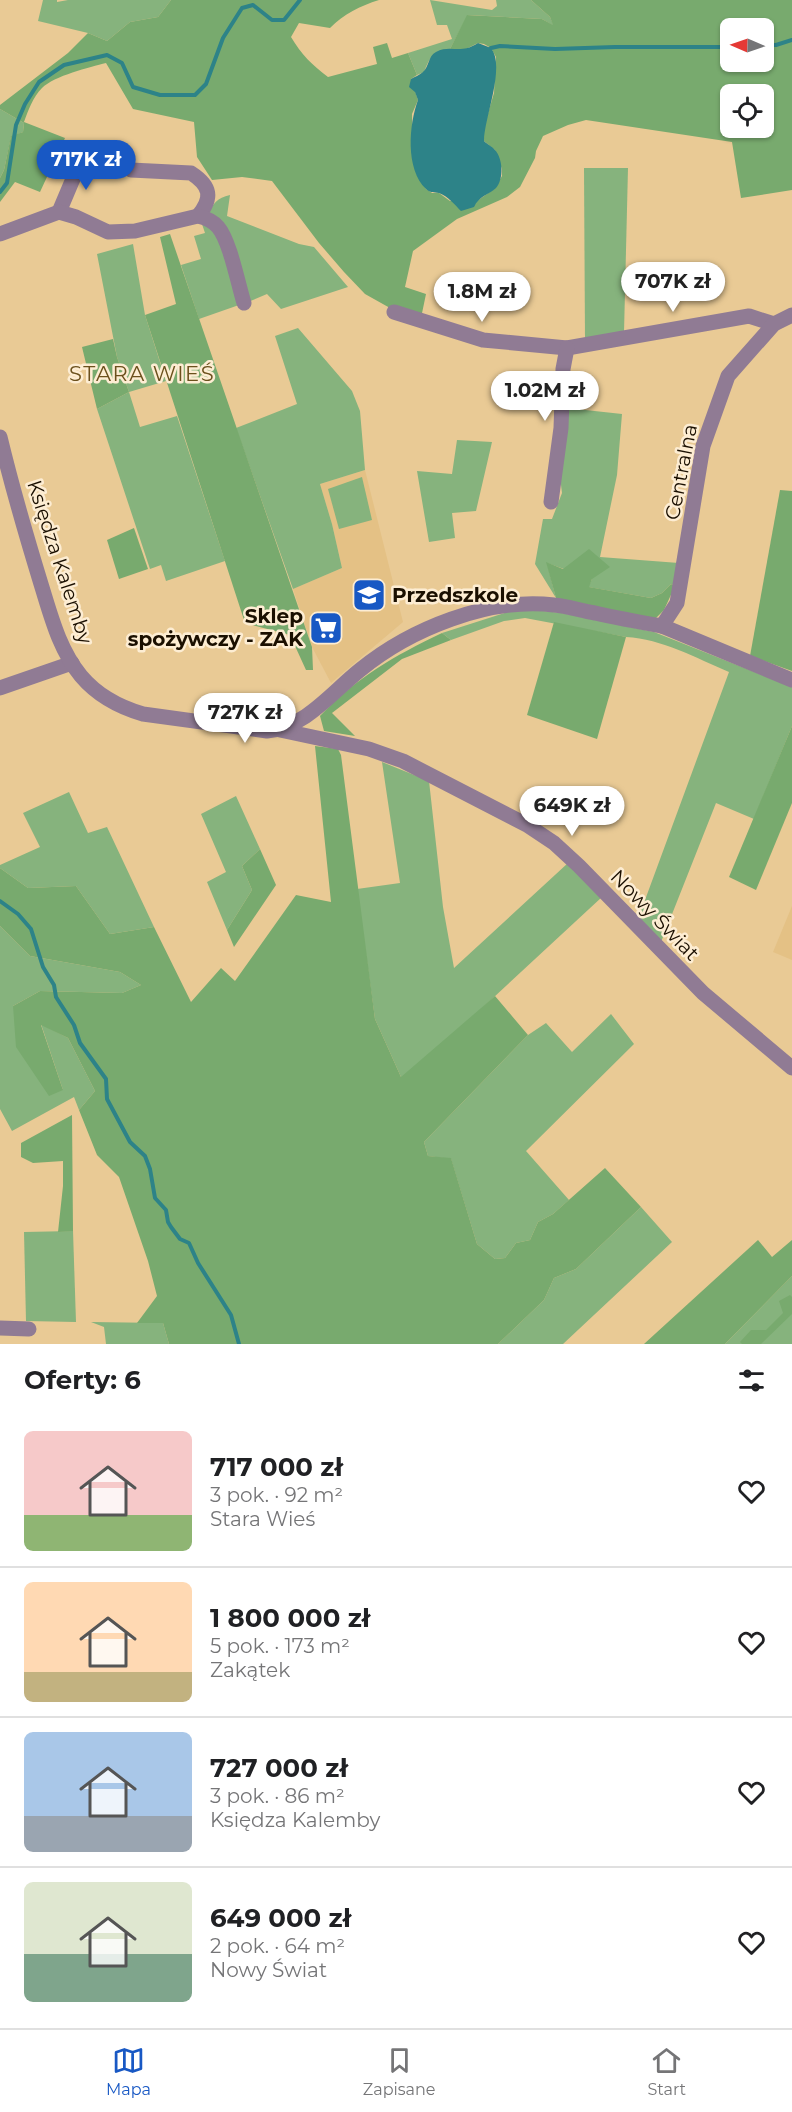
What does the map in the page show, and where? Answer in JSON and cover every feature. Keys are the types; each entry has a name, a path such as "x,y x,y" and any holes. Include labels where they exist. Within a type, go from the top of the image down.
{"street":[{"path":"59,212 78,167 86,155 99,152 118,159 131,170 191,173 204,183 209,196 205,208 198,216"},
{"path":"0,234 59,212 108,232 135,231 198,216 218,226 224,236 244,303"},
{"path":"394,312 483,340 567,348 749,316 774,324"},
{"name":"Centralna","path":"662,626 677,603 703,446 728,376 774,324 792,315"},
{"path":"551,502 561,428 563,369 567,348"},
{"name":"Księdza Kalemby","path":"0,437 57,633 72,663 93,688 126,709 143,714 267,731 280,730"},
{"path":"280,730 298,722 363,667 396,645 433,627 487,609 518,603 555,605 662,626 792,680"},
{"path":"0,688 72,663"},
{"name":"Nowy Świat","path":"280,730 369,749 403,761 526,825 554,843 703,993 792,1068"},
{"path":"0,1328 29,1329"}],"shaded area":[{"path":"365,470 403,622 331,683 312,647 293,589 342,568 320,484"},
{"path":"792,906 792,960 773,952"}],"green space":[{"path":"43,0 57,0 57,2 68,0 171,0 158,17 130,22 107,41 88,33 38,21"},
{"path":"171,0 379,0 353,11 330,28 299,23 291,37 307,59 328,77 377,64 373,47 387,43 392,58 408,53 417,75 411,79 418,100 412,114 413,160 417,175 426,189 432,193 439,193 450,201 477,201 494,189 502,176 502,169 495,150 484,141 484,127 494,93 496,57 491,48 484,44 478,43 464,50 450,49 467,15 542,19 553,25 550,17 531,0 792,0 792,190 741,198 732,142 586,120 568,125 543,136 520,187 507,197 457,219 413,251 405,287 426,294 421,318 390,308 365,294 319,243 272,181 242,177 212,180 197,157 194,122 133,109 106,63 63,76 42,88 31,104 24,122 65,138 40,192 15,182 0,202 0,178 4,170 11,136 23,132 24,123 0,109 0,105 68,53 88,33 107,41 130,22 158,17"},
{"path":"430,0 492,10 497,6 496,0 531,0 550,17 554,26 542,19 468,15 450,49 433,56 424,72 417,75 408,53 452,39 447,25 437,25"},
{"path":"0,109 24,123 23,132 11,137 0,178"},
{"path":"584,168 628,168 624,333 585,340"},
{"path":"230,195 227,216 299,244 314,247 348,287 281,309 267,294 248,302 208,215 216,202"},
{"path":"201,221 217,232 239,305 199,319 181,265 201,259 194,236 205,233"},
{"path":"170,234 312,647 313,670 306,670 290,635 245,623 145,315 176,304 160,237"},
{"path":"133,244 145,315 166,381 129,392 117,357 97,254"},
{"path":"298,328 352,391 360,411 365,470 320,484 342,568 293,589 236,428 297,404 275,336"},
{"path":"113,339 129,392 97,409 82,347"},
{"path":"129,392 140,427 177,416 225,561 166,581 161,565 150,569 97,409"},
{"path":"567,408 622,414 617,475 600,557 679,563 675,586 671,584 662,593 651,598 588,587 592,579 547,563 556,598 535,564 543,519 552,519 562,493 560,477"},
{"path":"457,440 492,442 476,511 452,513 455,538 429,542 417,471 452,474"},
{"path":"362,477 372,520 339,529 328,489"},
{"path":"780,490 792,491 792,671 750,656"},
{"path":"134,528 148,569 119,579 107,540"},
{"path":"589,549 610,567 592,579 589,587 651,598 662,593 671,584 675,586 664,610 655,619 556,598 546,562 563,569"},
{"path":"514,610 562,613 654,632 792,687 792,726 754,819 716,803 661,942 638,919 729,672 653,641 525,618 504,621 451,640 442,633"},
{"path":"554,622 626,637 597,739 527,715"},
{"path":"442,633 451,640 402,659 332,713 355,736 324,731 320,716 348,690 377,668"},
{"path":"792,726 792,803 756,890 729,877"},
{"path":"315,746 338,749 341,755 375,1019 401,1077 495,996 528,1035 424,1142 428,1156 451,1158 477,1244 495,1259 505,1258 516,1243 530,1240 538,1222 553,1214 605,1168 641,1207 576,1269 554,1278 544,1300 498,1344 169,1344 163,1323 137,1323 157,1296 148,1261 119,1177 97,1155 79,1110 95,1091 68,1038 41,1025 63,1090 49,1096 16,1047 13,1006 40,991 122,993 141,985 120,972 30,956 0,926 0,868 28,888 76,886 110,934 154,927 191,1002 221,968 235,981 296,895 331,902"},
{"path":"382,762 429,781 443,907 454,968 568,863 602,897 303,1174 401,1077 375,1019 357,889 400,883"},
{"path":"69,792 88,833 107,827 154,927 110,934 76,886 28,888 0,868 0,865 40,847 23,813"},
{"path":"236,796 260,849 242,866 252,890 227,930 207,882 226,872 201,814"},
{"path":"260,849 276,885 234,947 227,930 252,890 242,866"},
{"path":"0,926 30,956 120,972 141,985 122,993 40,991 13,1006 63,1090 41,1024 68,1038 95,1091 79,1110 74,1097 12,1131 0,1109"},
{"path":"611,1014 634,1044 526,1151 569,1200 553,1214 538,1222 530,1240 516,1243 505,1258 495,1259 477,1244 451,1159 428,1156 424,1142 528,1035 546,1023 572,1052"},
{"path":"72,1115 73,1231 58,1232 63,1161 33,1163 21,1157 21,1143"},
{"path":"641,1207 672,1242 563,1344 498,1344 544,1300 554,1278 576,1269"},
{"path":"73,1231 76,1322 26,1321 24,1232"},
{"path":"758,1240 772,1257 792,1240 792,1276 725,1344 644,1344"},
{"path":"792,1276 792,1344 725,1344"},
{"path":"790,1295 792,1314 761,1344 742,1344 740,1342 751,1330 766,1330 783,1313 779,1301"},
{"path":"91,1322 163,1323 169,1344 106,1344 104,1327"}],"water":[{"path":"478,43 491,48 495,57 495,80 484,141 498,154 501,174 496,188 481,198 474,207 461,211 445,196 426,189 419,180 411,146 412,121 418,100 415,92 409,87 411,79 423,72 431,56 436,52 472,47"}],"waterway":[{"path":"0,192 7,183 16,125 25,104 39,82 64,65 107,55 122,63 133,87 160,95 195,95 206,84 223,38 242,8 253,5 272,20 284,20 300,0"},
{"path":"774,45 792,40"},
{"path":"491,48 500,46 555,49 720,47"},
{"path":"0,901 18,914 31,929 43,967 54,985 56,997 74,1025 80,1043 106,1079 107,1099 130,1142 145,1156 150,1169 155,1198 166,1210 168,1222 180,1239 189,1243 198,1263 231,1315 239,1344"}],"place":[{"name":"Przedszkole","path":"369,595"},
{"name":"Sklep spożywczy - ZAK","path":"326,628"}],"district":[{"name":"STARA WIEŚ","path":"142,374"}]}
